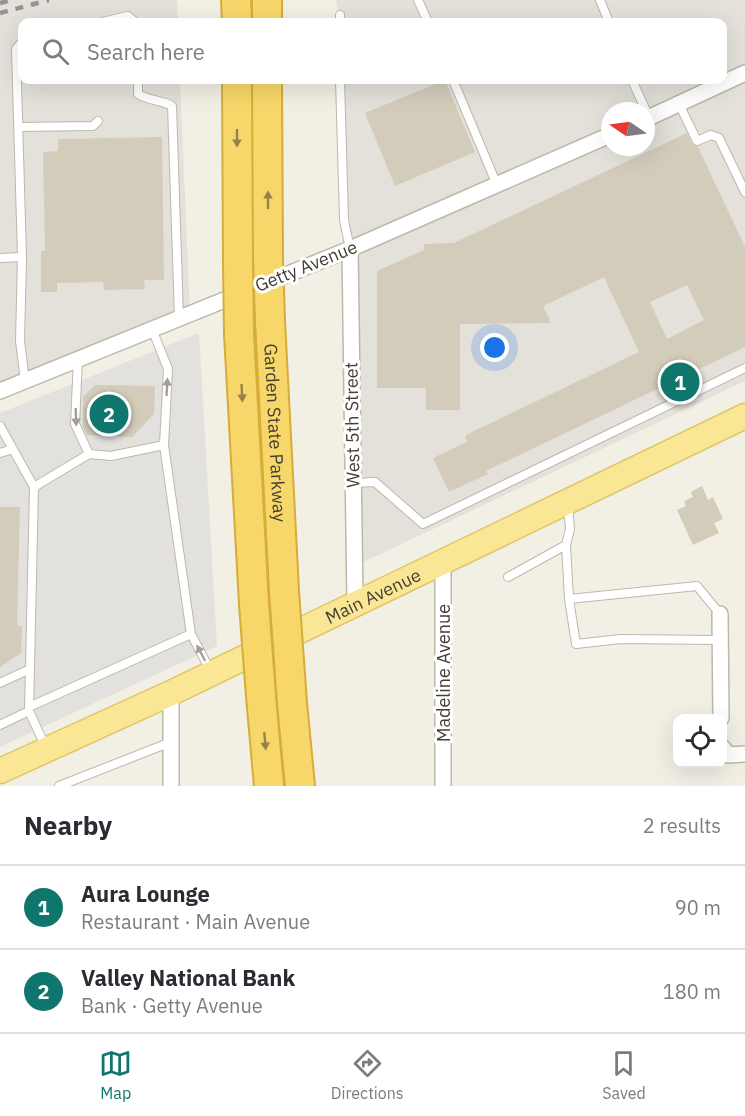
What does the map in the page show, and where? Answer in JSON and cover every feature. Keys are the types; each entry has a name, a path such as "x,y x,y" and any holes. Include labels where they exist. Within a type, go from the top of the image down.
{"highway":[{"path":"236,0 237,18"},
{"path":"267,0 267,18"},
{"name":"Garden State Parkway","path":"237,84 239,334 254,604 269,786"},
{"name":"Garden State Parkway","path":"267,84 270,321 284,591 300,786"}],"main road":[{"name":"Main Avenue","path":"4,775 47,749 171,693 211,671 745,416"}],"street":[{"path":"727,84 744,77"},
{"path":"655,112 727,84"},
{"name":"Getty Avenue","path":"0,391 350,249 601,139"},
{"name":"West 5th Street","path":"350,249 355,602"},
{"name":"Madeline Avenue","path":"442,786 443,560"},
{"path":"720,614 721,714"},
{"path":"171,693 171,786"},
{"path":"727,753 745,754"}],"lane":[{"path":"418,0 426,18"},
{"path":"600,0 607,18"},
{"path":"18,47 16,49 22,257 20,341 25,381"},
{"path":"138,84 138,94 147,100 166,102 172,106 179,318"},
{"path":"340,84 344,220 350,249"},
{"path":"455,84 497,185"},
{"path":"635,84 642,102"},
{"path":"678,104 698,141 711,135 719,138 745,192"},
{"path":"19,127 93,126 98,122"},
{"path":"0,258 22,257"},
{"path":"152,329 168,369 164,445 191,634 211,671"},
{"path":"78,359 75,424 89,454"},
{"path":"353,483 375,482 423,524 745,368"},
{"path":"0,426 34,487 29,709 47,749"},
{"path":"34,487 89,454 111,456 164,445"},
{"path":"0,453 13,449"},
{"path":"568,500 570,529 566,545 569,599 576,644 620,639 720,640"},
{"path":"508,577 566,545"},
{"path":"569,599 582,600 697,586 720,614"},
{"path":"0,725 29,709 191,634"},
{"path":"0,683 30,669"},
{"path":"60,786 171,742"}],"shaded area":[{"path":"0,0 177,0 178,18 18,18 18,84 180,84 190,314 0,394"},
{"path":"336,0 745,0 745,381 355,566 341,84 727,84 727,18 339,18"},
{"path":"199,333 217,646 0,747 0,413"}],"building":[{"path":"435,84 447,84 475,152 395,186 365,113"},
{"path":"687,133 692,144 698,147 745,247 745,347 486,471 488,474 449,492 433,458 467,442 465,437 468,434 639,352 604,277 543,306 551,323 460,324 460,410 426,410 426,388 377,388 377,271 424,250 424,244 454,243 638,156 655,156 655,148","holes":["687,285 704,320 667,339 650,302"]},
{"path":"162,137 164,280 144,280 145,289 104,290 103,282 57,283 57,292 41,292 41,251 45,251 43,152 58,151 58,139"},
{"path":"95,385 155,386 154,414 132,437 87,435 83,427 83,397"},
{"path":"702,486 708,500 713,497 723,519 714,523 719,533 693,545 677,510 686,506 684,501 693,497 691,492"},
{"path":"0,507 20,507 17,625 22,627 21,653 0,667"}],"railway":[{"path":"0,3 12,0"},
{"path":"0,13 49,0"}],"place":[{"name":"Aura Lounge","path":"680,382"},
{"name":"Valley National Bank","path":"109,414"}]}
